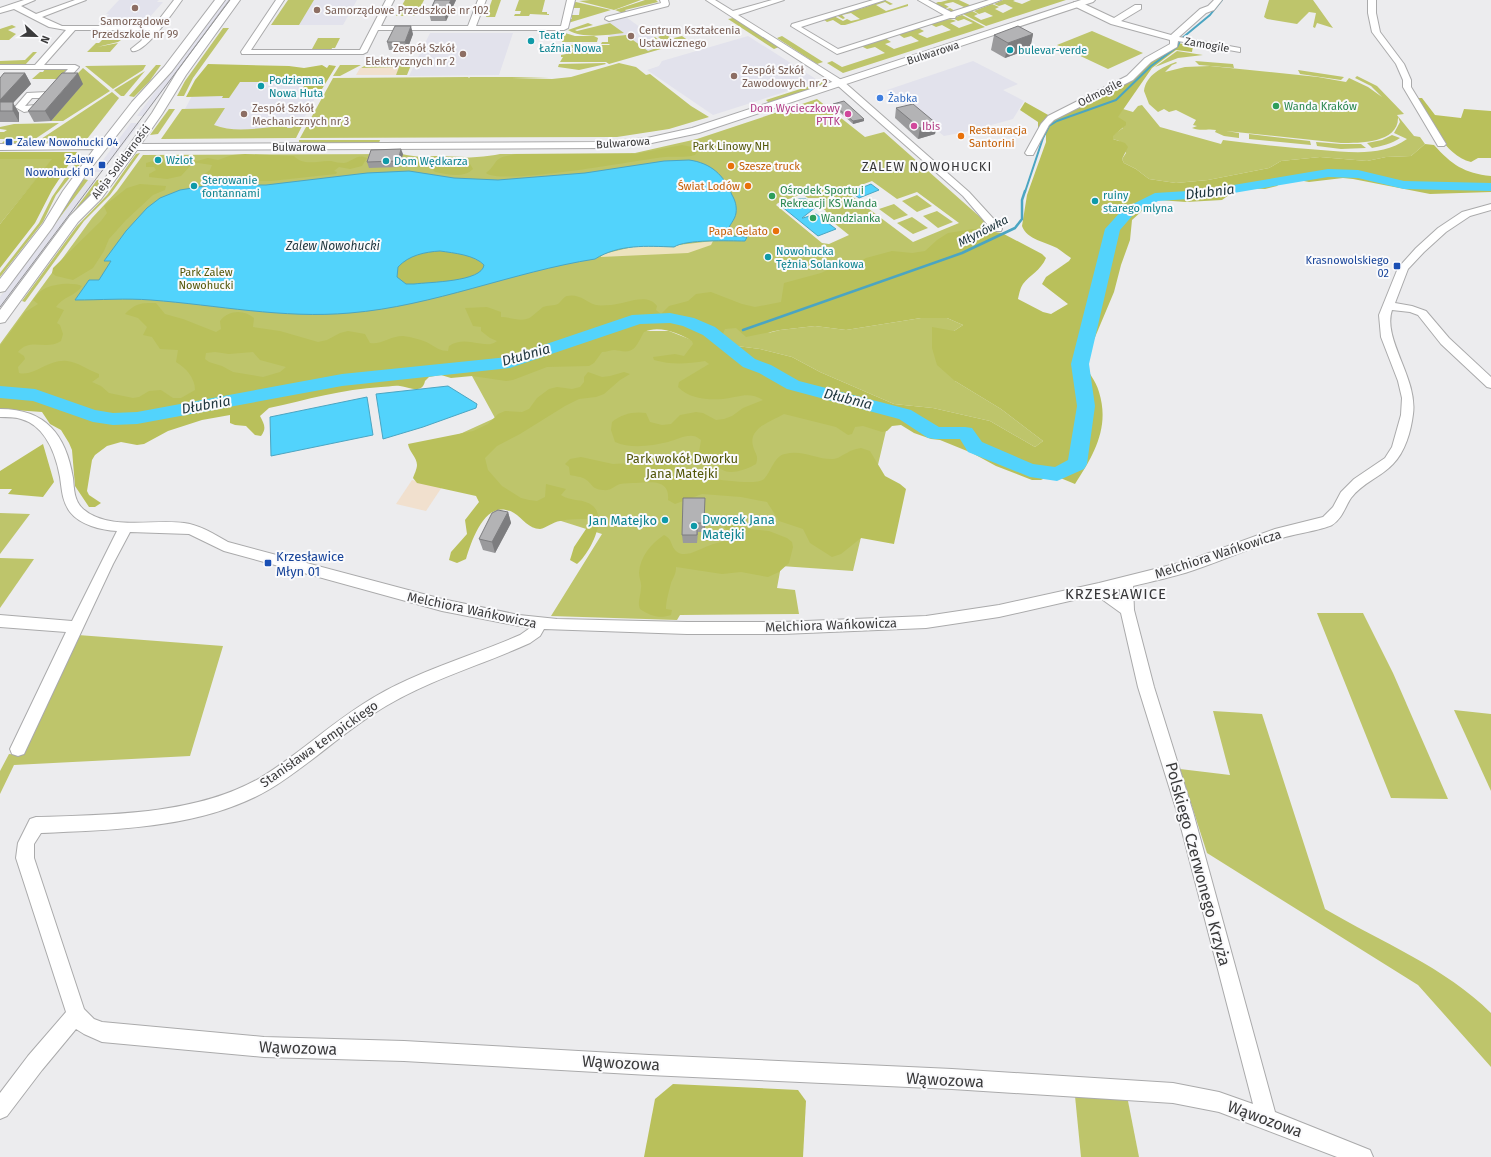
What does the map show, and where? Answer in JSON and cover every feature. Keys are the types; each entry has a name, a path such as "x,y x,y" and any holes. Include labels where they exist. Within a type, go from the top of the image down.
{"street":[{"path":"0,11 31,0"},
{"path":"35,17 82,0"},
{"path":"135,49 144,43 178,0"},
{"name":"Aleja Solidarności","path":"0,288 48,225 67,193 91,175 102,146 168,69 220,0"},
{"name":"Aleja Solidarności","path":"0,319 74,219 97,196 117,170 133,147 142,121 184,70 235,0"},
{"path":"280,0 245,52 363,52 390,0"},
{"path":"471,29 482,0"},
{"path":"376,28 564,28 571,0"},
{"path":"609,19 666,4 664,0"},
{"path":"710,0 840,83 966,194 997,229"},
{"path":"733,14 780,0"},
{"path":"848,0 859,6"},
{"path":"881,0 795,26 837,52 952,16 997,0"},
{"path":"922,0 952,16"},
{"name":"Bulwarowa","path":"133,147 625,144 662,139 690,132 1090,0"},
{"name":"Odmogile","path":"1030,153 1045,124 1051,118 1130,78 1148,60 1174,46 1203,11 1211,8 1218,0"},
{"path":"1372,0 1372,13 1376,32 1400,64 1407,80 1407,87 1441,144"},
{"path":"0,3 55,26 73,28 155,28"},
{"path":"1077,4 1114,22 1158,36 1179,40"},
{"path":"1114,22 1138,7"},
{"path":"37,67 73,28"},
{"name":"Zamogile","path":"1179,40 1237,50"},
{"path":"0,67 75,67 49,95"},
{"path":"118,126 142,121"},
{"path":"0,147 102,146"},
{"path":"91,175 107,175 117,170"},
{"name":"Melchiora Wańkowicza","path":"0,412 26,415 40,424 48,432 60,452 72,505 79,513 93,521 126,528 184,528 198,532 224,546 467,611 540,624 687,628 881,625 972,616 1100,589 1189,566 1280,533 1327,521 1338,510 1346,495 1359,482 1389,461 1398,448 1407,415 1408,398 1404,381 1387,337 1384,325 1388,306 1403,268 1420,250 1450,224 1466,214 1491,207"},
{"path":"1388,306 1412,309 1422,313 1445,340 1491,384"},
{"path":"18,749 106,564 126,528"},
{"name":"Polskiego Czerwonego Krzyża","path":"1124,582 1127,589 1127,610 1146,687 1189,826 1267,1119"},
{"path":"1100,589 1105,595 1127,610"},
{"path":"0,621 77,627"},
{"name":"Stanisława Łempickiego","path":"36,825 116,822 164,817 203,809 234,798 269,781 360,714 382,700 525,639 535,632 540,624"},
{"name":"Wąwozowa","path":"36,825 26,843 25,858 76,1014 85,1025 102,1032 264,1047 410,1051 649,1065 952,1079 1173,1093 1219,1102 1267,1119 1363,1157"},
{"path":"0,1108 76,1014"}],"shaded area":[{"name":"Samorządowe Przedszkole nr 99","path":"119,0 159,0 157,2 163,2 148,19 142,19 138,24 100,24 109,14 106,14"},
{"path":"224,0 231,0 144,116 137,116"},
{"name":"Samorządowe Przedszkole nr 102","path":"288,0 357,0 343,25 271,25"},
{"name":"Centrum Kształcenia Ustawicznego","path":"626,17 667,47 637,56 596,26"},
{"name":"Zespół Szkół Elektrycznych nr 2","path":"430,33 513,33 499,75 409,76"},
{"name":"Zespół Szkół Zawodowych nr 2","path":"748,36 819,81 713,115 647,70 659,66 662,61"},
{"path":"973,61 1018,84 1003,90 1024,101 1013,119 970,131 944,136 887,90"},
{"path":"400,67 396,75 356,75 360,68"},
{"name":"Zespół Szkół Mechanicznych nr 3","path":"327,77 295,134 171,135 193,94 237,79"},
{"path":"131,123 140,123 102,172 94,172"},
{"path":"88,180 97,180 0,310 0,297"},
{"path":"412,480 442,487 426,511 396,504"}],"green space":[{"path":"288,0 314,0 299,25 271,25"},
{"path":"405,0 424,0 416,16 396,16"},
{"path":"492,0 501,0 495,17 486,17"},
{"path":"519,0 545,0 542,12 547,12 549,15 530,14 529,16 514,16 515,14 520,14 521,11 515,11"},
{"path":"641,0 614,10 579,1"},
{"path":"645,0 656,0 658,2 625,10 628,13 625,14 615,10"},
{"path":"885,0 893,4 890,5 885,2 876,5 886,11 908,4 908,6 845,25 841,25 833,20 827,22 823,19 834,16 843,21 847,19 851,21 860,19 851,13 842,15 845,18 843,19 836,15 863,8"},
{"path":"948,0 959,0 974,7 955,13 944,10 950,8 955,11 964,7 953,2 944,4 949,7 943,9 934,4"},
{"path":"1003,0 1015,0 1013,1 1022,4 1031,0 1066,0 986,26 963,14 972,11 978,14 974,16 981,20 993,16 985,12 979,14 974,11 992,4 999,7 995,9 1003,13 1013,8 1005,4 999,6 994,4"},
{"path":"1269,0 1313,0 1333,28 1317,23 1315,28 1313,27 1316,13 1309,12 1297,24 1267,19 1264,17"},
{"path":"576,2 611,10 568,23 569,19 572,19 572,16 570,15 579,15 580,8 572,8 573,3"},
{"path":"962,15 985,27 843,73 827,63 832,61 842,67 885,53 875,47 867,49 861,46 885,38 891,42 885,44 894,49 919,41 911,36 904,38 898,34 918,28 924,31 918,34 927,38 951,30 942,25 936,27 930,24 947,19 956,21 950,23 959,28 973,23 964,19 958,21 953,18"},
{"path":"733,18 779,47 774,49 728,19"},
{"path":"588,23 593,25 575,30 577,31 610,23 624,33 581,35 568,30"},
{"path":"12,25 16,27 8,30 16,34 9,40 0,40 0,29"},
{"path":"223,28 229,28 193,78 184,96 177,96 185,81"},
{"path":"1092,31 1143,53 1108,69 1057,45"},
{"path":"565,33 575,36 594,36 598,38 597,42 562,42"},
{"path":"665,34 673,40 675,40 674,38 682,36 689,41 671,46 658,37"},
{"path":"626,35 648,51 662,46 652,39 655,37 668,47 609,64 606,62 560,62 563,57 561,57 561,55 566,54 566,52 562,52 562,50 578,49 563,47 564,45 609,45 610,44 601,44 602,42 608,42 608,37"},
{"path":"782,36 823,62 817,64 777,38"},
{"path":"318,38 340,38 335,48 332,48 331,51 312,49"},
{"path":"102,40 121,40 97,47 118,43 110,52 87,52 96,43 99,43"},
{"path":"1178,43 1193,46 1192,52 1176,50 1152,68 1118,117 1126,122 1126,125 1113,136 1113,139 1125,143 1128,147 1122,159 1124,163 1136,169 1149,179 1176,183 1208,180 1269,168 1281,161 1320,157 1367,161 1386,157 1411,156 1425,144 1434,145 1459,167 1473,173 1491,176 1491,192 1430,194 1353,179 1343,178 1309,182 1288,178 1283,180 1277,186 1265,189 1243,188 1233,192 1222,200 1186,202 1158,200 1143,210 1132,220 1130,240 1121,265 1114,292 1085,361 1099,392 1103,417 1094,451 1075,484 1058,477 1049,476 1041,480 1032,480 996,466 972,453 940,440 931,439 914,433 901,425 892,426 887,431 882,432 863,426 855,427 852,434 848,435 836,427 784,414 762,426 754,434 752,440 757,456 756,464 734,472 725,471 712,459 699,452 701,440 694,436 686,436 668,442 648,446 628,446 615,442 611,430 612,422 619,417 628,414 637,412 646,413 650,422 662,425 671,424 680,415 696,412 703,413 716,420 732,416 743,408 763,400 758,397 748,395 723,399 705,399 682,391 678,387 679,382 709,364 705,361 679,364 654,360 653,357 675,354 684,356 693,344 692,341 681,335 656,329 644,332 634,349 626,351 613,350 602,352 594,363 589,366 547,367 513,380 506,381 472,376 451,378 441,375 429,377 421,388 418,389 398,386 367,388 325,395 269,408 260,416 264,424 263,433 261,436 255,435 246,426 230,423 230,415 202,420 168,431 144,444 137,445 121,442 107,446 95,455 92,460 87,491 89,495 101,503 95,507 89,507 75,486 72,450 61,430 50,424 42,412 0,409 0,346 25,312 38,304 33,300 38,293 48,287 63,284 82,286 56,307 64,310 57,323 60,325 63,334 61,341 50,345 28,345 23,348 18,352 24,356 25,359 18,367 19,373 30,373 60,361 67,361 79,364 99,374 99,377 92,382 101,386 109,393 133,398 139,397 149,391 161,390 173,398 181,398 195,390 192,377 176,362 178,350 160,349 152,337 143,335 147,327 138,318 125,314 135,306 146,303 156,303 165,314 183,319 216,332 221,329 220,321 223,317 232,313 241,312 254,318 253,327 280,331 318,342 327,340 340,333 348,331 365,334 370,343 378,343 394,337 403,336 421,340 441,350 448,351 449,346 456,343 469,342 493,344 497,341 481,331 481,327 473,326 465,308 487,307 501,312 501,317 524,320 531,317 543,307 558,304 563,298 571,295 596,305 611,305 642,299 648,300 657,306 656,310 661,314 669,306 688,301 696,294 711,292 742,304 755,307 781,302 784,283 821,273 833,267 854,265 866,258 892,251 912,253 925,251 937,240 948,233 973,229 1002,233 1042,254 1046,258 1041,266 1023,284 1020,289 1018,299 1043,312 1051,314 1068,304 1042,284 1046,277 1071,258 1057,248 1032,238 1024,231 1022,226 1027,195 1046,142 1046,133 1038,128 1038,122 1020,110 1025,102 1050,116 1067,113 1087,105 1099,96 1103,96","holes":["921,318 947,318 963,325 954,331 932,327 932,348 937,365 955,381 1001,409 1043,441 1035,447 990,421 933,408 894,404 820,372 792,357 726,343 722,336 725,329 736,328 746,337 780,330 815,326 846,330","215,352 229,354 253,352 260,360 286,367 280,372 263,377 233,372 205,359 206,353"]},
{"path":"1177,51 1203,55 1178,58 1155,67"},
{"path":"33,52 37,52 25,65 0,65 0,61 25,60"},
{"path":"1195,61 1233,64 1234,68 1199,65"},
{"path":"1176,62 1177,63 1172,65 1165,72 1185,67 1210,66 1318,77 1346,82 1349,78 1368,87 1382,97 1371,86 1355,78 1357,76 1377,86 1404,114 1397,115 1414,136 1420,137 1425,144 1411,156 1386,157 1367,161 1320,157 1281,161 1269,168 1208,180 1176,183 1149,179 1136,169 1124,163 1122,159 1126,153 1119,141 1113,139 1113,135 1123,128 1117,117 1123,109 1133,112 1138,106 1142,105 1160,127 1221,144 1223,140 1343,152 1366,152 1387,149 1407,139 1394,133 1400,122 1398,117 1397,126 1385,137 1358,143 1341,143 1226,131 1239,133 1239,138 1224,136 1215,132 1216,130 1199,130 1192,128 1197,126 1193,125 1196,120 1176,110 1169,112 1164,109 1158,112 1149,104 1144,91 1145,85 1151,76 1165,66"},
{"path":"619,63 636,67 646,75 650,74 691,106 709,117 669,129 617,137 300,138 333,78 549,77 512,78 552,79 571,77"},
{"path":"208,64 289,66 304,68 322,65 327,68 329,65 336,66 322,89 302,90 306,82 240,82 229,98 222,98 223,96 186,97 195,80"},
{"path":"559,64 606,64 579,70 558,67"},
{"path":"146,65 143,70 113,89 85,66"},
{"path":"156,65 161,65 149,82 134,97 129,96"},
{"path":"340,65 361,65 340,76 333,76"},
{"path":"366,65 411,65 407,75 396,75 399,67 361,68"},
{"path":"83,68 110,91 63,121 51,121 82,84 73,78"},
{"path":"45,69 68,69 61,79 32,79"},
{"path":"1298,70 1344,77 1341,80 1300,74"},
{"path":"145,71 124,96 121,96 114,90"},
{"path":"822,82 825,84 769,103 766,100"},
{"path":"112,92 119,98 87,139 41,139"},
{"path":"1417,98 1422,98 1435,115 1461,118 1464,109 1491,111 1491,158 1478,158 1471,162 1461,158 1453,152 1445,145 1433,127"},
{"name":"Park Zalew Nowohucki","path":"817,99 865,137 884,132 997,232 768,333 815,326 846,330 921,318 947,318 963,325 954,331 955,381 1001,409 1043,441 1035,447 990,421 933,408 894,404 820,372 792,357 726,343 722,336 723,334 671,319 188,408 0,395 0,344 92,218 117,191 143,155 402,154 424,157 451,158 478,157 500,154 635,153 697,139","holes":["872,181 897,199 917,192 959,223 913,242 845,191","802,194 808,198 821,198 822,200 818,204 826,211 824,215 849,235 829,244 822,243 776,205"]},
{"path":"225,108 214,125 232,129 288,125 287,128 292,128 295,124 301,124 302,126 296,138 161,139 182,109"},
{"path":"169,109 175,109 158,134 150,135"},
{"path":"59,123 35,139 0,139 0,132 7,130 0,129 0,127 14,124"},
{"path":"1249,134 1310,141 1311,145 1249,139"},
{"path":"1392,135 1400,138 1383,146 1372,148 1367,143 1382,140"},
{"path":"299,140 380,140 379,143 302,143 299,142"},
{"path":"4,141 85,141 84,143 2,143"},
{"path":"1316,142 1361,144 1366,148 1341,149 1317,146"},
{"path":"682,145 692,147 697,152 695,155 684,157 665,157 542,174 497,176 486,173 499,159 516,154 635,154"},
{"path":"0,152 77,152 52,190 35,223 0,268 0,224 52,159 0,159"},
{"path":"140,153 110,195 84,221 25,302 22,301 77,226 107,195 136,154"},
{"path":"245,154 294,156 307,162 331,161 344,163 361,156 367,158 362,166 350,169 339,167 334,171 337,172 336,174 271,181 253,181 240,177 223,182 203,178 203,175 210,170 212,165 198,163 192,164 181,176 167,179 149,177 149,174 156,170 154,167 146,167 146,163 153,161 165,163 181,156 186,156 197,161 208,158 218,160 232,155"},
{"path":"435,156 466,157 473,169 465,174 450,175 435,172 433,170 437,165 428,163 415,166 407,164 407,161 412,158"},
{"path":"0,159 53,159 0,224"},
{"path":"76,162 82,162 56,195 43,222 0,277 0,273 39,223 52,197"},
{"path":"84,179 88,180 0,297 56,221 69,198"},
{"path":"104,179 0,312 97,180"},
{"path":"140,184 166,186 165,190 153,195 126,220 109,239 104,251 93,268 73,280 56,276 52,273 53,268 101,221 107,213 104,206 127,188"},
{"path":"917,195 932,206 917,212 902,201"},
{"path":"894,204 908,215 894,220 879,209"},
{"path":"937,211 953,222 938,228 923,216"},
{"path":"912,217 928,228 913,234 897,223"},
{"path":"440,251 470,257 480,262 484,266 481,271 474,275 454,280 406,284 396,277 398,267 412,257 423,253"},
{"name":"Park wokół Dworku Jana Matejki","path":"644,331 669,331 889,418 853,571 781,566 777,588 795,590 799,614 680,615 677,620 551,616 602,534 536,513 440,443 495,418 472,376"},
{"path":"588,372 602,377 624,372 630,374 620,380 604,394 596,397 579,399 565,406 520,434 497,446 485,458 488,470 502,486 521,498 537,501 545,497 546,484 566,489 561,495 569,499 586,502 593,506 599,519 598,527 587,553 577,564 570,560 574,547 588,526 587,519 570,519 536,529 514,513 504,510 496,511 488,515 482,522 476,531 466,559 457,563 449,560 451,552 467,534 465,520 479,502 476,496 417,483 413,478 417,468 417,462 408,444 473,431 488,424 498,414 505,411 522,412 529,409 537,398 549,389 557,387 572,389 580,387"},
{"path":"43,444 54,482 43,497 8,494 12,489 0,489 0,471"},
{"path":"861,448 870,451 885,476 906,489 894,544 861,538 841,554 832,557 810,543 803,529 779,521 767,502 741,497 702,494 675,504 668,500 666,488 658,483 624,483 608,490 599,489 594,487 584,478 570,475 569,467 565,464 570,459 581,457 613,464 664,461 673,462 677,471 684,473 722,480 748,482 764,479 775,461 781,455 798,453 833,459 838,458 852,450"},
{"path":"0,513 30,514 0,554"},
{"path":"727,523 733,523 750,529 769,531 787,538 792,542 793,547 789,563 779,572 768,577 741,572 722,574 676,567 666,606 666,609 672,610 671,615 663,617 655,616 640,609 640,567 647,551 655,542 664,535 670,540 673,548 679,553 692,553 726,540 728,533 724,527"},
{"path":"0,558 34,559 0,608"},
{"path":"1317,613 1363,613 1393,673 1448,799 1391,798"},
{"path":"78,635 223,646 190,756 14,765 0,794 0,771 9,754 22,755"},
{"path":"1454,710 1491,714 1491,791"},
{"path":"1213,711 1262,714 1325,909 1412,956 1454,982 1491,1013 1491,1067 1418,985 1207,853 1180,769 1230,775"},
{"path":"673,1084 798,1090 806,1101 803,1157 644,1157 655,1099"},
{"path":"1075,1096 1127,1096 1139,1157 1081,1157"}],"sand":[{"path":"713,241 711,245 688,253 600,257 603,254 637,246 674,247 678,245"}],"water":[{"name":"Zalew Nowohucki","path":"689,160 704,164 716,171 729,188 736,206 735,216 727,232 733,236 747,237 745,241 698,242 680,244 674,247 643,246 623,248 604,254 595,259 534,272 443,296 381,309 350,313 275,313 142,299 75,300 89,280 99,280 111,261 104,261 126,231 147,208 160,198 180,190 211,185 266,185 367,173 409,171 454,178 498,180 585,173 664,161","holes":["440,251 470,257 484,265 481,271 474,275 442,282 406,284 397,277 398,267 402,263 418,255"]},
{"path":"871,184 879,190 859,198 851,192"},
{"name":"Wandzianka","path":"799,199 806,199 816,207 802,218 816,214 836,229 818,236 781,206"},
{"path":"448,386 477,404 476,408 423,427 383,439 376,394"},
{"path":"367,397 373,435 271,456 270,417"}],"building":[{"path":"435,0 451,0 444,13 429,13"},
{"path":"395,26 411,26 405,42 387,42"},
{"path":"1018,26 1033,34 1008,43 994,35"},
{"path":"4,73 25,73 0,100 0,78"},
{"path":"62,73 78,73 45,111 28,111"},
{"name":"Dom Wycieczkowy PTTK","path":"844,101 864,119 853,121 833,104"},
{"path":"0,102 13,102 13,111 0,111"},
{"path":"913,104 937,124 920,128 896,108"},
{"path":"401,149 398,161 367,162 371,150"},
{"name":"Dworek Jana Matejki","path":"683,498 705,498 704,523 697,523 697,535 682,535"},
{"path":"498,510 508,512 492,542 479,539 492,513"}],"waterway":[{"name":"Młynówka","path":"1025,192 1043,138 1049,126 1057,121 1116,100 1151,66 1177,47 1181,39 1210,15 1222,0"},
{"name":"Dłubnia","path":"0,392 35,395 93,416 113,419 137,418 342,380 510,362 638,319 670,318 688,322 709,331 749,363 765,369 793,385 905,414 935,433 965,433 975,447 1030,470 1057,474 1077,464 1086,406 1080,364 1113,229 1128,212 1155,197 1204,194 1328,173 1358,174 1404,185 1491,187"},
{"name":"Młynówka","path":"743,330 962,253 1015,228 1022,219 1022,200 1025,191"},
{"name":"Młynówka","path":"707,330 715,329"}],"tram line":[{"path":"0,307 230,0"}],"place":[{"name":"Samorządowe Przedszkole nr 99","path":"135,8"},
{"name":"Samorządowe Przedszkole nr 102","path":"317,10"},
{"name":"Centrum Kształcenia Ustawicznego","path":"631,36"},
{"name":"Teatr Łaźnia Nowa","path":"531,41"},
{"name":"bulevar-verde","path":"1010,50"},
{"name":"Zespół Szkół Elektrycznych nr 2","path":"463,54"},
{"name":"Zespół Szkół Zawodowych nr 2","path":"734,76"},
{"name":"Podziemna Nowa Huta","path":"261,86"},
{"name":"Żabka","path":"880,98"},
{"name":"Wanda Kraków","path":"1276,106"},
{"name":"Zespół Szkół Mechanicznych nr 3","path":"244,114"},
{"name":"Dom Wycieczkowy PTTK","path":"848,114"},
{"name":"Ibis","path":"914,126"},
{"name":"Restauracja Santorini","path":"961,136"},
{"name":"Zalew Nowohucki 04","path":"9,142"},
{"name":"Wzlot","path":"158,160"},
{"name":"Dom Wędkarza","path":"386,161"},
{"name":"Zalew Nowohucki 01","path":"102,165"},
{"name":"Szesze truck","path":"731,166"},
{"name":"Sterowanie fontannami","path":"194,186"},
{"name":"Świat Lodów","path":"748,186"},
{"name":"Ośrodek Sportu i Rekreacji KS Wanda","path":"772,196"},
{"name":"ruiny starego mlyna","path":"1095,201"},
{"name":"Wandzianka","path":"813,218"},
{"name":"Papa Gelato","path":"776,231"},
{"name":"Nowohucka Tężnia Solankowa","path":"768,257"},
{"name":"Krasnowolskiego 02","path":"1397,266"},
{"name":"Jan Matejko","path":"665,520"},
{"name":"Dworek Jana Matejki","path":"694,526"},
{"name":"Krzesławice Młyn 01","path":"268,563"}],"district":[{"name":"ZALEW NOWOHUCKI","path":"927,166"},
{"name":"KRZESŁAWICE","path":"1116,594"}],"park label":[{"name":"Park Linowy NH","path":"731,146"}]}
